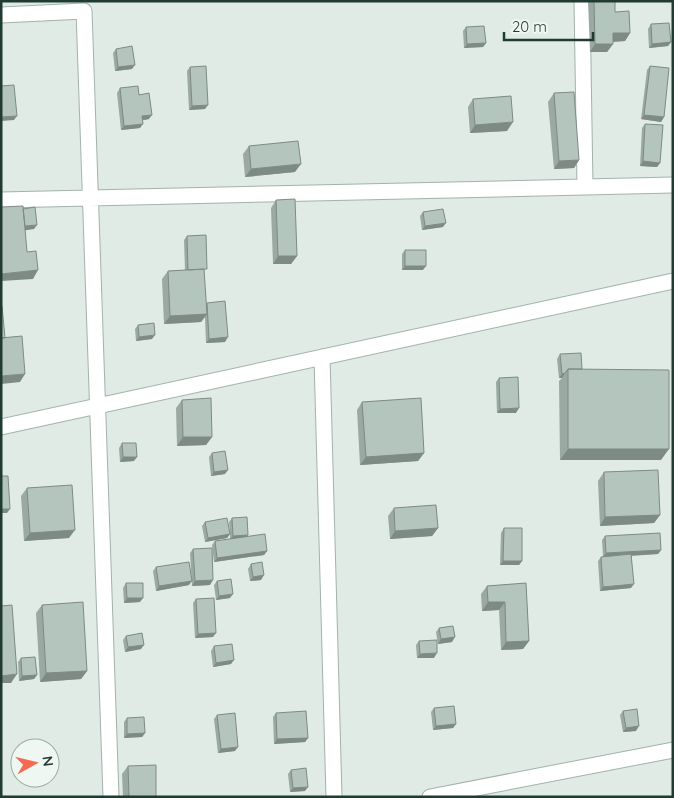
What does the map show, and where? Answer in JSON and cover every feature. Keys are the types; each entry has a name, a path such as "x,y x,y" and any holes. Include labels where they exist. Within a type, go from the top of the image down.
{"street":[{"path":"582,1 585,187"},
{"path":"1,15 84,11 111,797"},
{"path":"1,200 673,185"},
{"path":"1,427 673,281"},
{"path":"322,357 334,797"},
{"path":"430,797 454,794 673,750"}],"building":[{"path":"594,1 615,1 615,12 629,11 630,33 613,33 613,44 595,44"},
{"path":"669,23 671,42 652,44 651,24"},
{"path":"484,26 486,43 467,44 466,27"},
{"path":"132,46 135,65 118,67 116,49"},
{"path":"206,66 208,105 192,106 190,67"},
{"path":"650,66 669,68 664,117 644,115"},
{"path":"14,85 17,116 1,117 1,86"},
{"path":"138,86 139,95 149,93 152,115 142,116 143,124 124,126 120,88"},
{"path":"574,92 579,160 559,161 554,93"},
{"path":"511,96 513,122 475,125 473,99"},
{"path":"645,124 663,125 660,163 643,161"},
{"path":"298,141 301,164 251,169 249,146"},
{"path":"295,199 297,256 278,256 276,200"},
{"path":"23,206 27,252 36,251 38,270 1,274 1,207"},
{"path":"35,207 37,225 25,226 23,209"},
{"path":"443,209 446,223 425,226 423,212"},
{"path":"206,235 207,269 188,270 187,236"},
{"path":"405,250 426,250 426,266 405,266"},
{"path":"204,269 207,314 170,316 168,271"},
{"path":"225,301 228,337 209,339 207,303"},
{"path":"2,306 5,338 1,338"},
{"path":"154,323 155,335 139,337 138,325"},
{"path":"22,336 25,374 1,376 1,338"},
{"path":"581,353 582,369 568,369 562,374 560,354"},
{"path":"568,369 669,370 669,449 568,449"},
{"path":"518,377 519,408 500,409 499,378"},
{"path":"211,398 212,437 183,437 182,400"},
{"path":"421,398 424,453 366,457 362,402"},
{"path":"122,443 136,443 137,457 123,457"},
{"path":"225,451 228,470 214,472 212,453"},
{"path":"658,470 660,515 605,517 604,472"},
{"path":"1,476 8,476 10,509 1,509"},
{"path":"72,485 75,530 30,533 27,488"},
{"path":"436,505 438,528 395,531 394,508"},
{"path":"247,517 248,535 233,536 232,518"},
{"path":"227,518 230,534 208,538 205,522"},
{"path":"504,528 522,528 522,561 503,561"},
{"path":"660,533 661,550 606,553 605,536"},
{"path":"265,534 267,551 217,558 215,541"},
{"path":"212,548 213,580 195,581 193,549"},
{"path":"631,554 634,584 603,587 601,557"},
{"path":"189,562 192,581 159,586 156,567"},
{"path":"262,562 264,575 253,577 251,564"},
{"path":"231,579 233,594 219,596 217,581"},
{"path":"126,583 143,583 143,598 127,598"},
{"path":"526,583 529,641 506,642 505,602 488,602 487,586"},
{"path":"214,598 216,633 198,634 196,599"},
{"path":"83,602 87,671 46,673 42,605"},
{"path":"12,605 17,674 1,676 1,606"},
{"path":"453,626 455,637 441,639 439,628"},
{"path":"142,633 144,645 128,647 126,636"},
{"path":"437,640 437,653 420,654 419,641"},
{"path":"232,644 234,660 216,663 214,646"},
{"path":"35,657 37,675 22,676 21,658"},
{"path":"454,706 456,724 436,726 434,708"},
{"path":"637,709 639,726 626,728 623,711"},
{"path":"306,711 308,738 277,739 276,713"},
{"path":"235,713 238,747 221,749 217,715"},
{"path":"144,717 145,733 127,734 127,718"},
{"path":"156,765 156,797 129,797 128,766"},
{"path":"306,768 308,787 293,788 291,770"}]}
